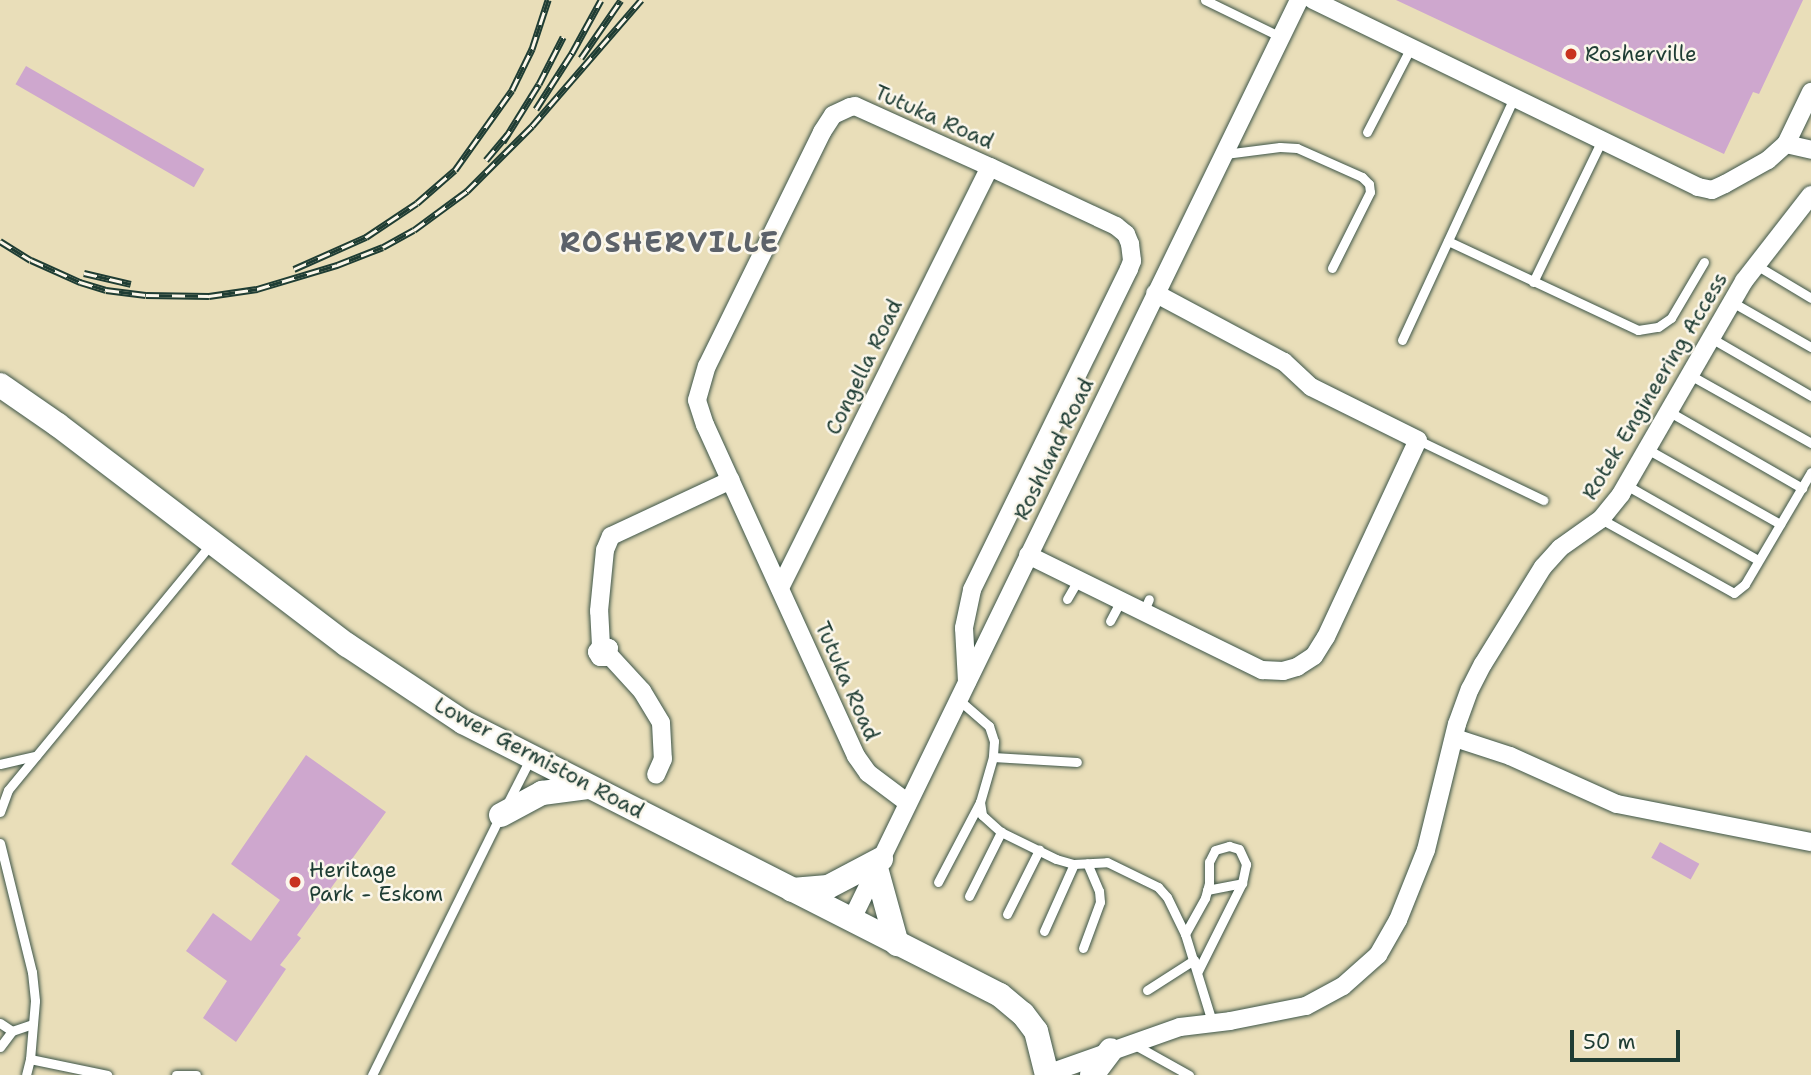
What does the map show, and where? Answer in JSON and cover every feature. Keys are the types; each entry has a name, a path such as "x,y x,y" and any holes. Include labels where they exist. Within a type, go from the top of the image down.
{"street":[{"name":"Roshland Road","path":"852,919 1299,0"},
{"path":"1313,0 1602,139 1682,181 1712,190 1758,166 1786,144 1811,92"},
{"name":"Tutuka Road","path":"908,803 861,766 699,411 698,389 828,122 845,108 855,106 1116,226 1126,234 1132,261 972,590 964,628 967,682"},
{"path":"1786,144 1811,150"},
{"name":"Congella Road","path":"780,588 990,167"},
{"name":"Rotek Engineering Access","path":"1047,1074 1180,1027 1306,1006 1343,986 1378,955 1398,920 1426,850 1469,689 1523,596 1560,548 1601,519 1626,485 1732,302 1756,265 1811,195"},
{"path":"1028,555 1120,602 1146,606 1262,670 1283,671 1308,660 1326,637 1418,440 1311,387 1284,362 1155,293"},
{"name":"Lower Germiston Road","path":"0,385 58,425 359,653 452,716 1000,995 1018,1009 1036,1031 1047,1074"},
{"path":"656,775 663,759 661,723 642,691 605,650 600,593 605,550 611,536 619,530 731,480"},
{"path":"1455,738 1510,756 1617,804 1811,842"},
{"path":"501,815 542,793 589,787"},
{"path":"792,890 828,887 878,864 897,943"},
{"path":"1091,1075 1121,1046"}],"lane":[{"path":"1205,0 1280,37"},
{"path":"1367,132 1411,47"},
{"path":"1402,340 1514,97"},
{"path":"1533,282 1602,139"},
{"path":"1223,154 1270,148 1297,148 1362,177 1369,184 1370,192 1332,268"},
{"path":"1448,241 1638,330 1658,327 1671,318 1704,262"},
{"path":"1756,265 1811,298"},
{"path":"1732,302 1811,347"},
{"path":"1711,338 1811,396"},
{"path":"1690,374 1811,443"},
{"path":"1668,411 1802,488"},
{"path":"1418,440 1543,500"},
{"path":"1647,449 1780,524"},
{"path":"1601,519 1727,592 1740,590 1811,472"},
{"path":"1626,485 1758,561"},
{"path":"0,812 8,790 212,542"},
{"path":"1067,599 1077,580"},
{"path":"1110,621 1120,602"},
{"path":"938,882 980,802 993,757 994,741 989,726 959,700"},
{"path":"0,764 36,756"},
{"path":"993,757 1077,762"},
{"path":"372,1075 530,758"},
{"path":"980,802 982,815 1001,832 1074,864 1107,862 1158,887 1167,897 1185,934 1212,1023"},
{"path":"969,896 1001,832"},
{"path":"0,843 32,972 30,1059 26,1075"},
{"path":"1185,934 1207,890 1209,862 1215,850 1229,846 1239,849 1247,864 1242,883 1198,971"},
{"path":"1007,914 1039,850"},
{"path":"1083,948 1100,902 1087,863"},
{"path":"1044,931 1074,864"},
{"path":"1207,890 1242,883"},
{"path":"1147,990 1194,960"},
{"path":"0,1023 12,1031"},
{"path":"0,1047 12,1031 32,1024"},
{"path":"1121,1046 1189,1075"},
{"path":"30,1059 107,1075"},
{"path":"176,1075 196,1075"}],"building":[{"path":"1396,0 1803,0 1759,94 1753,92 1724,154"},
{"path":"26,66 204,169 194,187 16,84"},
{"name":"Heritage Park - Eskom","path":"306,755 386,812 297,935 301,938 280,965 286,969 236,1042 203,1018 227,981 186,951 213,913 251,941 280,900 231,864"},
{"path":"1660,842 1699,864 1691,880 1651,858"}],"railway":[{"path":"294,269 366,237 417,203 455,170 512,90 532,49 548,0"},
{"path":"536,109 572,53 601,0"},
{"path":"581,58 621,0"},
{"path":"0,241 31,260 80,282 106,290 146,295 209,296 257,289 337,265 383,247 414,230 467,191 532,126 641,0"},
{"path":"503,142 539,84 563,37"},
{"path":"486,160 508,134"},
{"path":"84,273 131,284"}],"place":[{"name":"Rosherville","path":"1571,54"},
{"name":"Heritage Park - Eskom","path":"295,882"}],"district":[{"name":"ROSHERVILLE","path":"670,242"}]}
